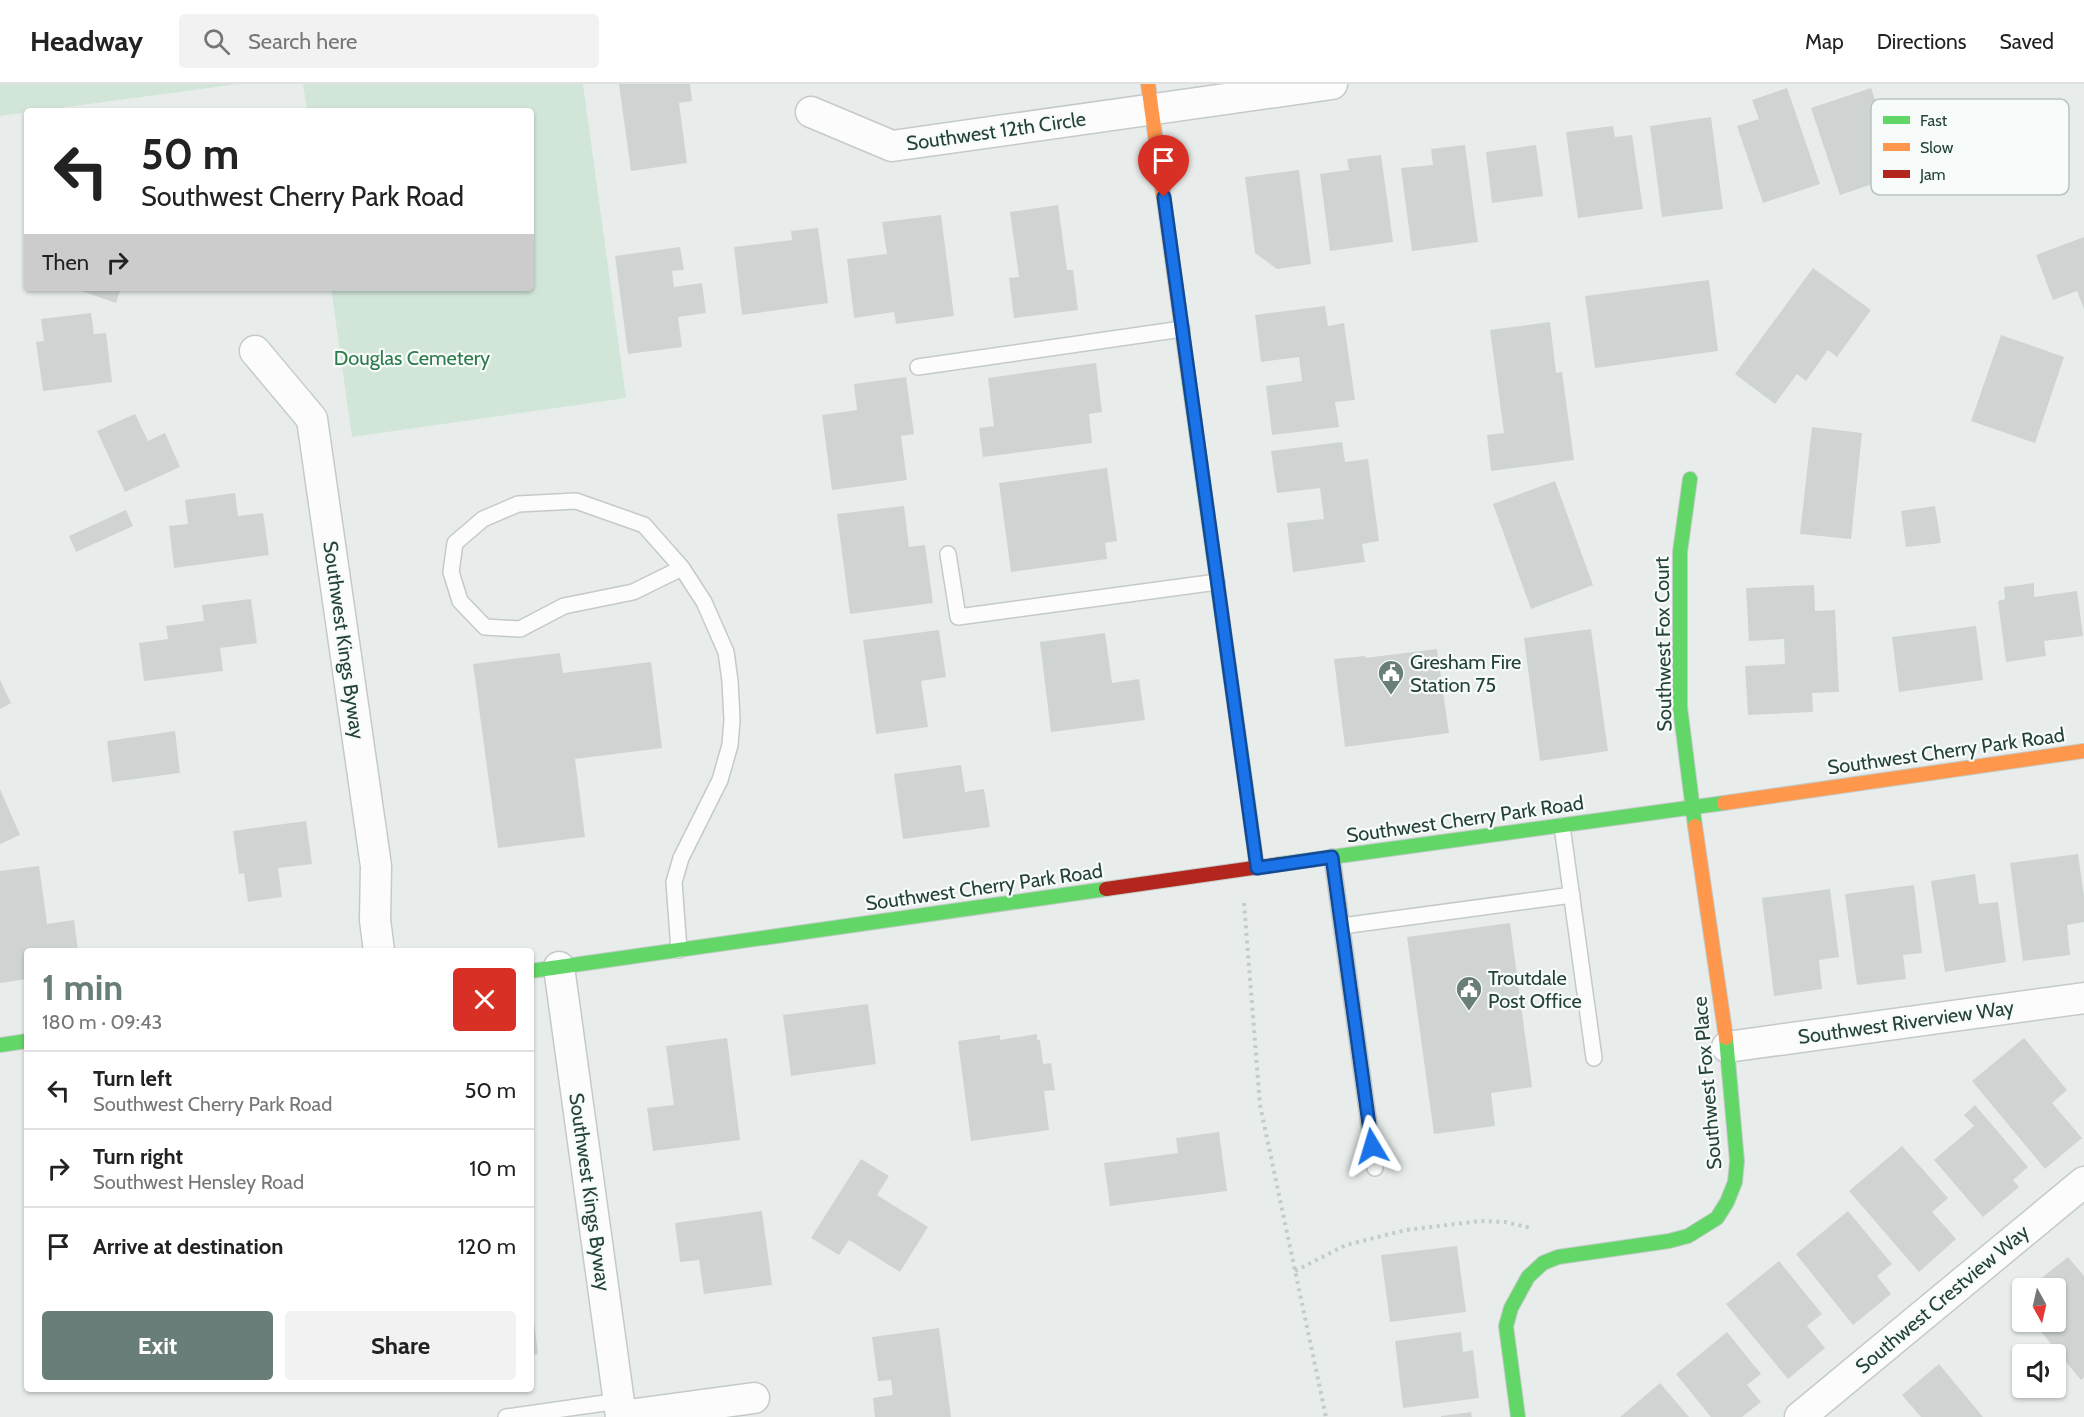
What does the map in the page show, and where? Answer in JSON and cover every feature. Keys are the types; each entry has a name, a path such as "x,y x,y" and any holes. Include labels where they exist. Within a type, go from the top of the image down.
{"street":[{"name":"Southwest 12th Circle","path":"811,112 892,146 1150,97 1332,84"},
{"path":"1150,97 1257,868"},
{"name":"Southwest Kings Byway","path":"255,351 312,419 376,866 375,920 379,948"},
{"name":"Southwest Fox Court","path":"1690,479 1680,552 1680,695 1692,808"},
{"name":"Southwest Cherry Park Road","path":"545,969 2084,751"},
{"name":"Southwest Fox Place","path":"1518,1417 1506,1326 1511,1308 1528,1277 1543,1263 1558,1257 1669,1241 1688,1236 1718,1218 1735,1182 1737,1161 1727,1047 1692,808"},
{"name":"Southwest Kings Byway","path":"545,969 621,1412"},
{"name":"Southwest Riverview Way","path":"1727,1047 2084,998"},
{"path":"0,1045 24,1041"},
{"name":"Southwest Crestview Way","path":"1800,1417 2084,1182"},
{"path":"621,1412 754,1398"}],"lane":[{"path":"918,367 1182,330"},
{"path":"679,950 674,882 681,858 720,780 730,745 732,720 726,652 704,602 682,568 644,525 576,501 518,504 483,519 455,543 451,572 460,601 485,627 520,629 564,606 633,592 682,568"},
{"path":"948,554 958,617 1217,582"},
{"path":"1562,826 1594,1058"},
{"path":"1332,857 1375,1168"},
{"path":"1342,926 1572,895"},
{"path":"506,1417 621,1412"}],"path":[{"path":"1241,870 1260,1106 1326,1417"},
{"path":"1295,1271 1346,1245 1374,1237 1406,1230 1480,1221 1505,1222 1531,1228 1549,1238 1558,1257"}],"green space":[{"path":"0,84 238,84 60,108 24,108 24,113 0,116"},
{"name":"Douglas Cemetery","path":"303,84 583,84 626,398 352,437 331,291 534,291 534,108 307,108"}],"building":[{"path":"619,84 690,84 692,101 679,103 687,163 631,171"},
{"path":"1787,88 1820,184 1763,203 1737,126 1759,119 1752,100"},
{"path":"1871,88 1875,99 1871,99 1871,184 1840,195 1811,108"},
{"path":"1711,117 1723,209 1662,217 1650,126"},
{"path":"1613,126 1615,137 1632,135 1643,209 1578,218 1566,132"},
{"path":"1465,145 1478,242 1412,251 1401,168 1433,165 1431,149"},
{"path":"1536,145 1543,196 1492,203 1486,152"},
{"path":"1381,155 1393,242 1330,251 1320,174 1349,170 1347,159"},
{"path":"1299,170 1311,264 1277,269 1255,253 1245,177"},
{"path":"1058,205 1067,270 1073,270 1078,310 1014,318 1009,278 1019,277 1010,212"},
{"path":"941,215 954,316 896,324 894,312 854,318 847,259 887,254 882,222"},
{"path":"818,228 828,303 742,315 734,247 792,240 791,231"},
{"path":"2084,237 2084,309 2077,291 2053,300 2036,255"},
{"path":"680,247 684,270 672,271 674,287 702,283 706,313 678,317 682,347 628,354 615,256"},
{"path":"1813,268 1871,310 1837,357 1828,350 1806,381 1797,374 1775,404 1735,374"},
{"path":"1709,280 1718,351 1595,368 1585,296"},
{"path":"81,291 120,291 116,303"},
{"path":"1325,306 1328,326 1344,323 1355,400 1335,402 1339,427 1272,435 1266,386 1302,381 1299,357 1261,362 1255,315"},
{"path":"91,313 94,334 106,333 112,382 43,391 36,342 44,341 41,319"},
{"path":"1550,322 1556,373 1562,372 1574,460 1491,471 1487,435 1504,433 1490,330"},
{"path":"2001,335 2064,357 2035,443 1971,421"},
{"path":"1096,363 1102,412 1089,414 1092,443 983,457 979,428 994,426 988,378"},
{"path":"906,377 914,434 901,436 907,480 832,490 822,415 857,410 854,384"},
{"path":"135,414 148,441 165,433 180,467 125,492 97,431"},
{"path":"1812,427 1862,433 1851,539 1800,534"},
{"path":"1342,442 1345,462 1368,459 1379,541 1362,544 1365,562 1293,572 1287,523 1324,519 1320,488 1277,493 1271,451"},
{"path":"1107,468 1117,541 1105,543 1107,559 1011,572 999,483"},
{"path":"1555,481 1593,585 1531,609 1493,504"},
{"path":"235,493 238,516 263,513 269,555 174,568 169,526 188,524 185,500"},
{"path":"904,506 909,547 925,545 933,603 850,614 837,514"},
{"path":"1935,506 1941,543 1906,547 1901,511"},
{"path":"126,510 133,526 76,552 69,536"},
{"path":"2034,583 2034,597 2077,591 2083,636 2044,641 2046,656 2006,662 1998,601 2005,599 2004,587"},
{"path":"1814,585 1815,611 1835,610 1839,692 1812,693 1813,712 1748,715 1745,666 1785,664 1784,639 1749,641 1746,588"},
{"path":"251,599 257,643 220,648 223,671 144,681 139,643 168,639 166,626 204,621 202,605"},
{"path":"1976,626 1983,680 1899,692 1892,637"},
{"path":"1591,629 1608,751 1540,761 1524,638"},
{"path":"939,630 946,677 921,681 928,727 876,734 863,640"},
{"path":"1105,633 1112,683 1139,679 1145,720 1051,732 1040,642"},
{"name":"Gresham Fire Station 75","path":"1437,649 1449,733 1345,747 1334,659 1365,656 1365,658"},
{"path":"560,653 563,673 651,662 662,748 575,759 585,837 498,848 473,664"},
{"path":"0,680 11,703 0,709"},
{"path":"175,731 180,773 112,782 107,741"},
{"path":"961,765 965,792 984,789 990,827 903,839 894,774"},
{"path":"0,789 20,835 0,844"},
{"path":"306,821 312,864 278,868 282,897 248,902 244,873 239,874 233,831"},
{"path":"2078,854 2084,897 2084,922 2067,925 2070,955 2023,961 2010,863"},
{"path":"39,866 47,924 74,920 78,948 24,948 24,979 0,983 0,871"},
{"path":"1975,874 1979,904 1998,902 2006,962 1945,972 1931,881"},
{"path":"1914,885 1922,953 1903,955 1906,979 1857,985 1845,894"},
{"path":"1830,889 1839,957 1819,960 1822,989 1774,996 1762,898"},
{"name":"Troutdale Post Office","path":"1510,923 1532,1087 1491,1093 1495,1126 1434,1134 1407,937"},
{"path":"868,1004 876,1064 791,1076 783,1015"},
{"path":"1037,1034 1043,1064 1051,1063 1055,1090 1044,1091 1049,1130 971,1141 958,1041 1000,1035 1000,1040"},
{"path":"727,1038 740,1140 653,1151 647,1108 674,1105 666,1046"},
{"path":"2024,1038 2067,1090 2052,1103 2082,1138 2045,1169 1972,1081"},
{"path":"1975,1105 2028,1167 2013,1180 2019,1187 1983,1217 1934,1160 1974,1126 1964,1115"},
{"path":"1219,1132 1227,1191 1110,1206 1104,1163 1178,1153 1176,1138"},
{"path":"1902,1146 1948,1198 1932,1212 1956,1239 1919,1272 1849,1191"},
{"path":"861,1159 889,1176 877,1195 928,1227 900,1272 849,1240 839,1255 811,1238"},
{"path":"762,1211 772,1285 704,1294 699,1260 680,1262 675,1223"},
{"path":"1848,1211 1892,1264 1877,1276 1891,1294 1853,1325 1796,1254"},
{"path":"1457,1246 1466,1312 1390,1322 1381,1255"},
{"path":"2068,1257 2084,1276 2084,1377 2081,1380 2066,1362 2066,1344 2051,1344 2041,1332 2066,1332 2066,1278 2042,1278"},
{"path":"1779,1261 1822,1314 1807,1326 1825,1348 1788,1379 1726,1304"},
{"path":"534,1321 538,1354 534,1355"},
{"path":"939,1328 951,1417 875,1417 873,1398 893,1395 891,1380 878,1381 872,1337"},
{"path":"1461,1332 1463,1352 1473,1350 1479,1398 1403,1408 1395,1341"},
{"path":"1727,1332 1761,1374 1747,1385 1761,1402 1742,1417 1711,1417 1676,1374"},
{"path":"1939,1364 1983,1417 1921,1417 1902,1395"},
{"path":"1660,1383 1689,1417 1620,1417"},
{"path":"1471,1412 1472,1417 1441,1417 1441,1416"}],"traffic: fast":[{"path":"1189,381 1246,787"},
{"path":"1690,479 1680,552 1680,707 1695,826"},
{"path":"1281,864 1724,803"},
{"path":"534,971 1106,889"},
{"path":"1518,1417 1506,1326 1511,1308 1528,1277 1543,1263 1558,1257 1669,1241 1688,1236 1717,1218 1727,1202 1735,1182 1737,1161 1726,1038"},
{"path":"0,1045 24,1041"}],"traffic: slow":[{"path":"1148,84 1189,381"},
{"path":"1724,803 2084,751"},
{"path":"1246,787 1257,868"},
{"path":"1695,826 1726,1038"}],"traffic: jam":[{"path":"1106,889 1281,864"}],"place":[{"name":"Gresham Fire Station 75","path":"1391,696"},
{"name":"Troutdale Post Office","path":"1469,1012"}],"route":[{"path":"1164,197 1257,868 1332,857 1372,1146"}]}
